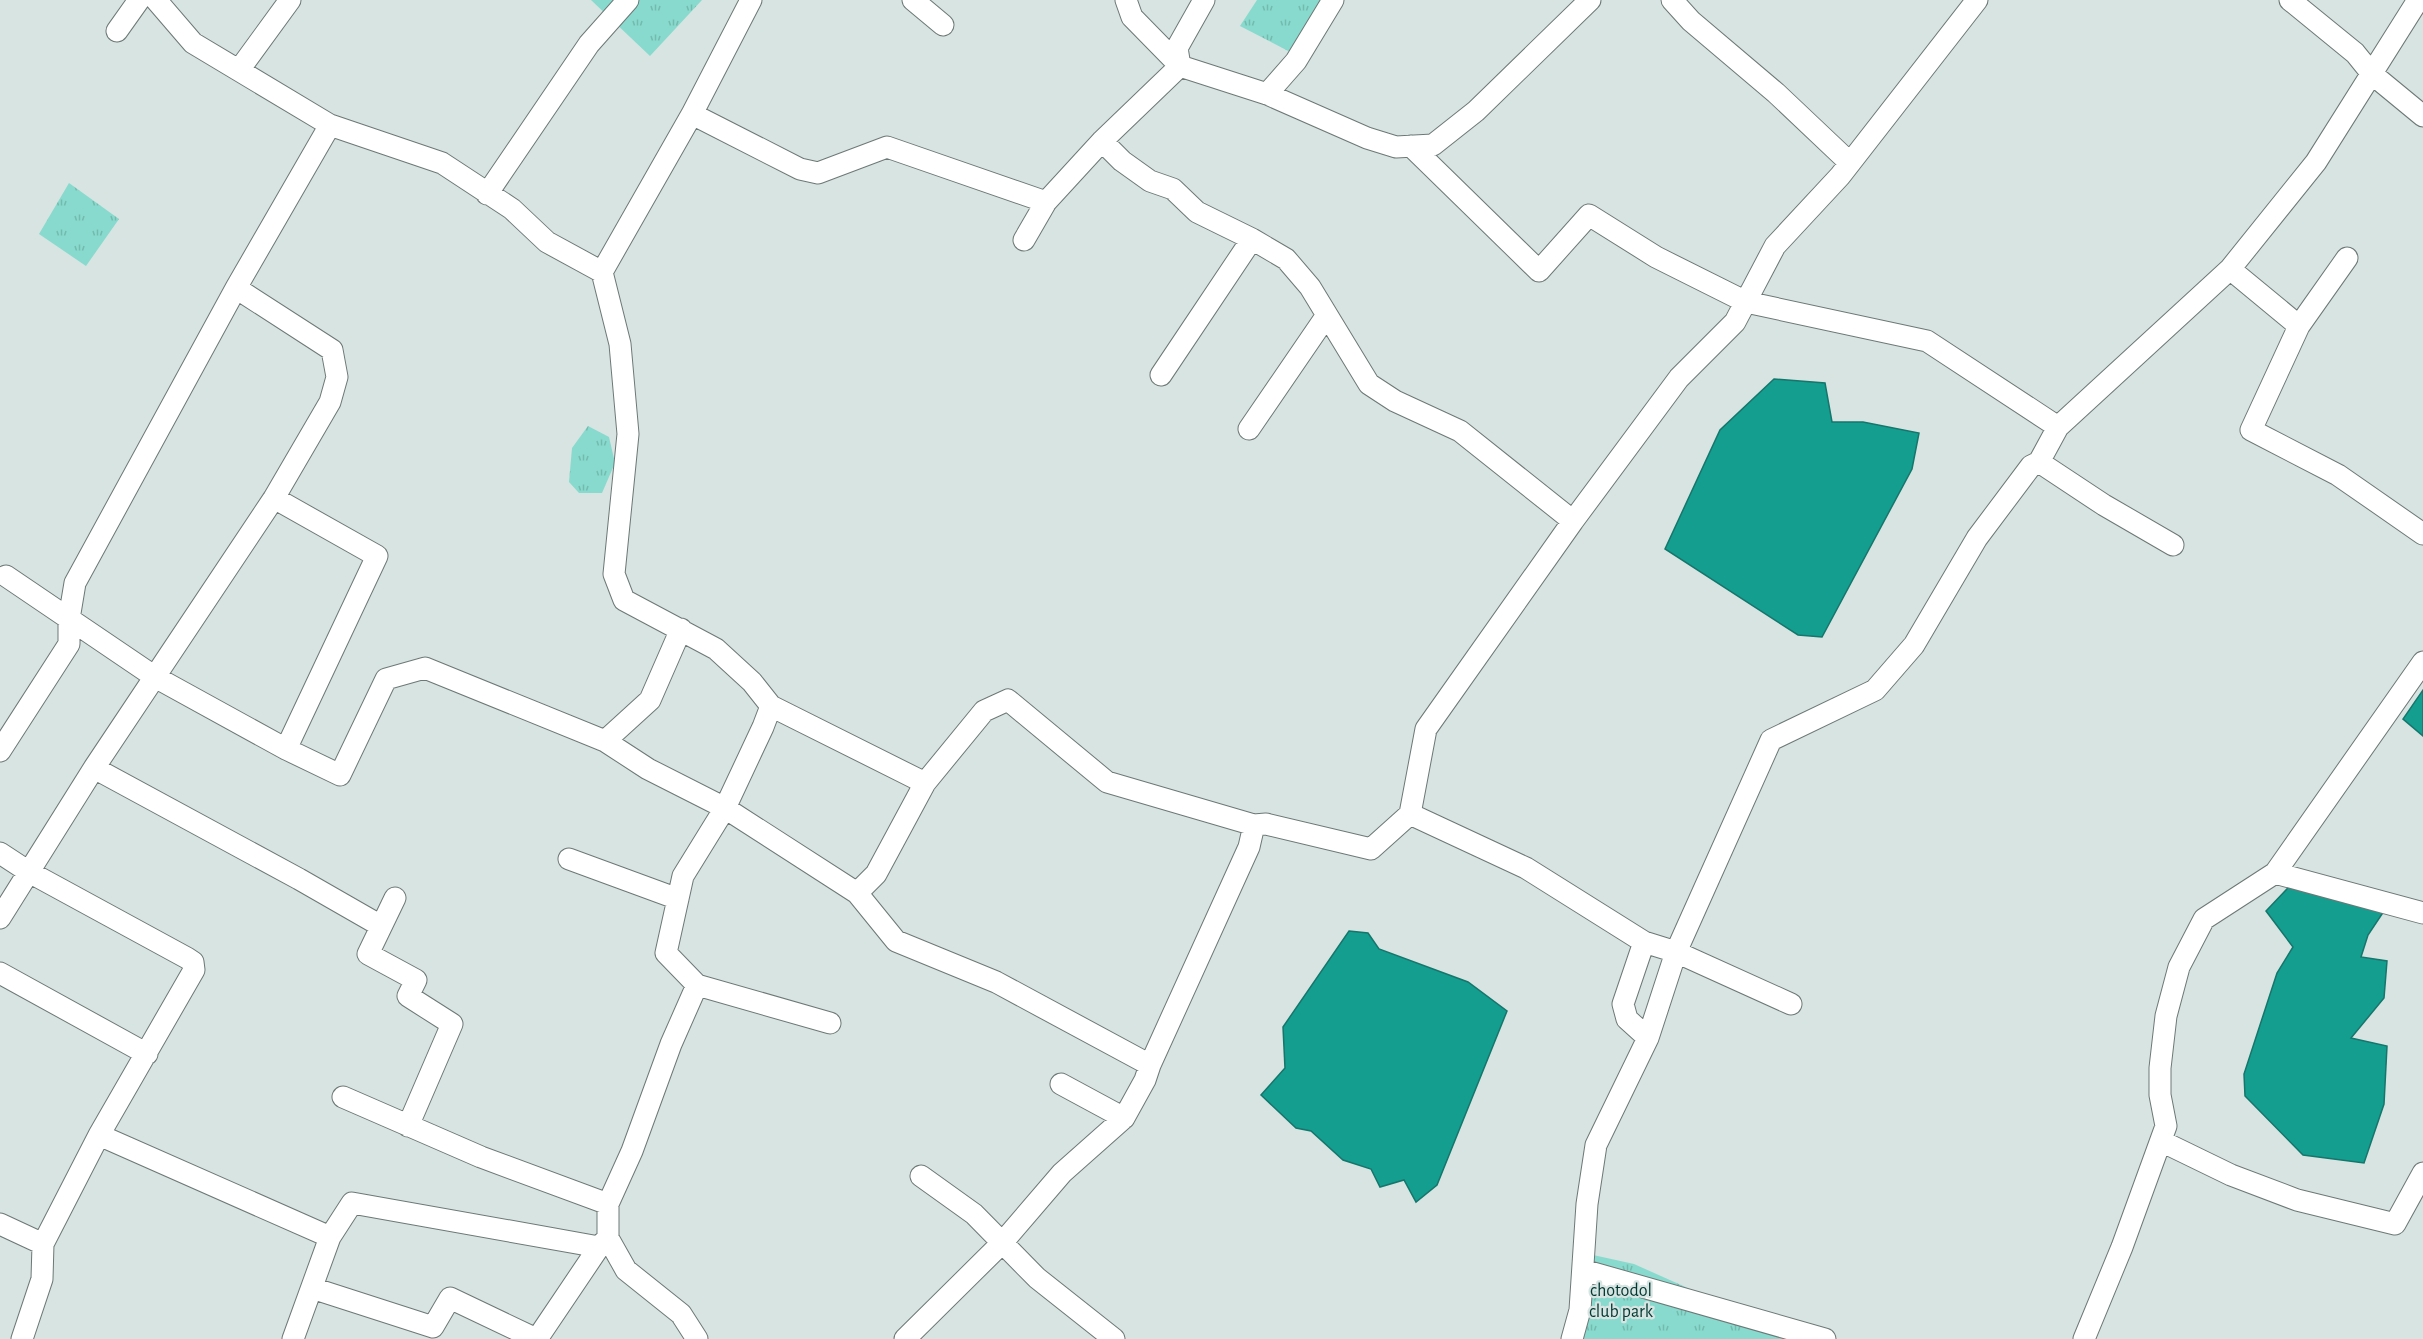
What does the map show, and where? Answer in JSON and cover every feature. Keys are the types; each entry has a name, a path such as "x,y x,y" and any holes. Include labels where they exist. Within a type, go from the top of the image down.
{"street":[{"path":"117,31 140,0"},
{"path":"156,0 193,43 330,125 442,163 512,208 548,242 602,272"},
{"path":"239,70 290,0"},
{"path":"487,194 589,44 628,0"},
{"path":"751,0 692,114 602,272 621,344 628,434 614,574 624,600 716,649 752,682 771,706 925,783"},
{"path":"913,0 943,25"},
{"path":"1126,0 1132,17 1180,66 1267,94 1367,138 1396,147 1433,145 1476,111 1590,0"},
{"path":"1180,66 1177,48 1204,0"},
{"path":"1267,94 1296,61 1333,0"},
{"path":"1672,0 1691,21 1776,93 1850,163"},
{"path":"857,893 876,874 925,783 984,711 1008,699 1107,782 1254,825 1266,824 1371,849 1410,814 1426,729 1573,521 1679,378 1735,322 1774,246 1850,163 1977,0"},
{"path":"2289,0 2355,53 2372,74 2423,116"},
{"path":"1572,1339 1580,1310 1587,1204 1596,1145 1648,1038 1676,952 1771,740 1875,690 1914,645 1977,538 2031,466 2039,462 2058,427 2230,268 2316,162 2418,0"},
{"path":"1024,240 1046,202 1102,141 1180,66"},
{"path":"692,114 800,169 818,173 887,147 1046,202"},
{"path":"0,751 69,644 69,619 75,582 236,288 330,125"},
{"path":"1102,141 1122,161 1150,181 1173,189 1197,212 1252,239 1286,259 1310,287 1369,384 1395,401 1460,431 1573,521"},
{"path":"1411,146 1539,271 1589,215 1656,257 1746,302 1927,341 2058,427"},
{"path":"1161,375 1252,239"},
{"path":"2347,258 2300,326 2251,429 2338,475 2423,534"},
{"path":"2230,268 2300,326"},
{"path":"0,918 94,768 274,498 330,402 337,376 333,350 236,288"},
{"path":"1249,429 1327,315"},
{"path":"2039,462 2104,505 2173,545"},
{"path":"274,498 377,556 286,748"},
{"path":"6,576 155,677 340,775 386,680 425,668 605,741 648,769 725,808 857,893 896,941 996,982 1150,1065"},
{"path":"605,741 650,700 681,629"},
{"path":"2084,1339 2122,1247 2166,1126 2160,1095 2160,1068 2166,1016 2179,967 2204,919 2275,873 2423,662"},
{"path":"771,706 725,808 683,876 666,952 697,985 830,1023"},
{"path":"94,768 381,926"},
{"path":"1410,814 1526,868 1644,942 1676,952 1791,1004"},
{"path":"905,1339 1002,1243 1062,1173 1124,1118 1145,1080 1249,847 1254,825"},
{"path":"0,853 29,872 193,963 194,970 99,1135 43,1245 42,1279 22,1339"},
{"path":"569,859 678,899"},
{"path":"2275,873 2423,913"},
{"path":"395,898 368,954 416,980 408,996 452,1024 408,1126"},
{"path":"1644,942 1623,1004 1627,1019 1648,1038"},
{"path":"0,973 147,1054"},
{"path":"312,1288 433,1327 450,1298 536,1339 603,1242 608,1204 632,1151 671,1044 697,985"},
{"path":"1061,1084 1124,1118"},
{"path":"343,1097 481,1157 608,1204"},
{"path":"99,1135 330,1237"},
{"path":"2161,1140 2231,1175 2297,1200 2395,1224 2423,1173"},
{"path":"921,1176 974,1214 1038,1278 1114,1339"},
{"path":"293,1339 330,1237 352,1203 603,1242 626,1270 681,1314 697,1339"},
{"path":"0,1224 43,1245"},
{"path":"1583,1269 1825,1339"}],"green space":[{"path":"591,0 702,0 650,56"},
{"path":"1257,0 1323,0 1292,53 1240,26"},
{"path":"69,183 119,219 86,266 39,234"},
{"path":"588,426 609,437 615,463 602,493 579,493 569,482 572,448"},
{"name":"chotodol club park","path":"1584,1253 1634,1264 1802,1339 1577,1339"}],"shaded area":[{"path":"1774,379 1825,383 1832,422 1863,422 1919,433 1912,469 1822,637 1798,635 1665,549 1720,430"},
{"path":"2423,690 2423,736 2403,719"},
{"path":"2303,872 2386,908 2368,935 2361,957 2387,961 2384,998 2351,1038 2387,1046 2384,1104 2364,1163 2303,1155 2245,1096 2244,1074 2277,973 2293,947 2266,911"},
{"path":"1349,931 1368,933 1379,949 1468,982 1507,1011 1437,1185 1416,1202 1404,1180 1380,1187 1371,1169 1343,1160 1311,1131 1296,1128 1261,1095 1285,1068 1283,1027"}]}
